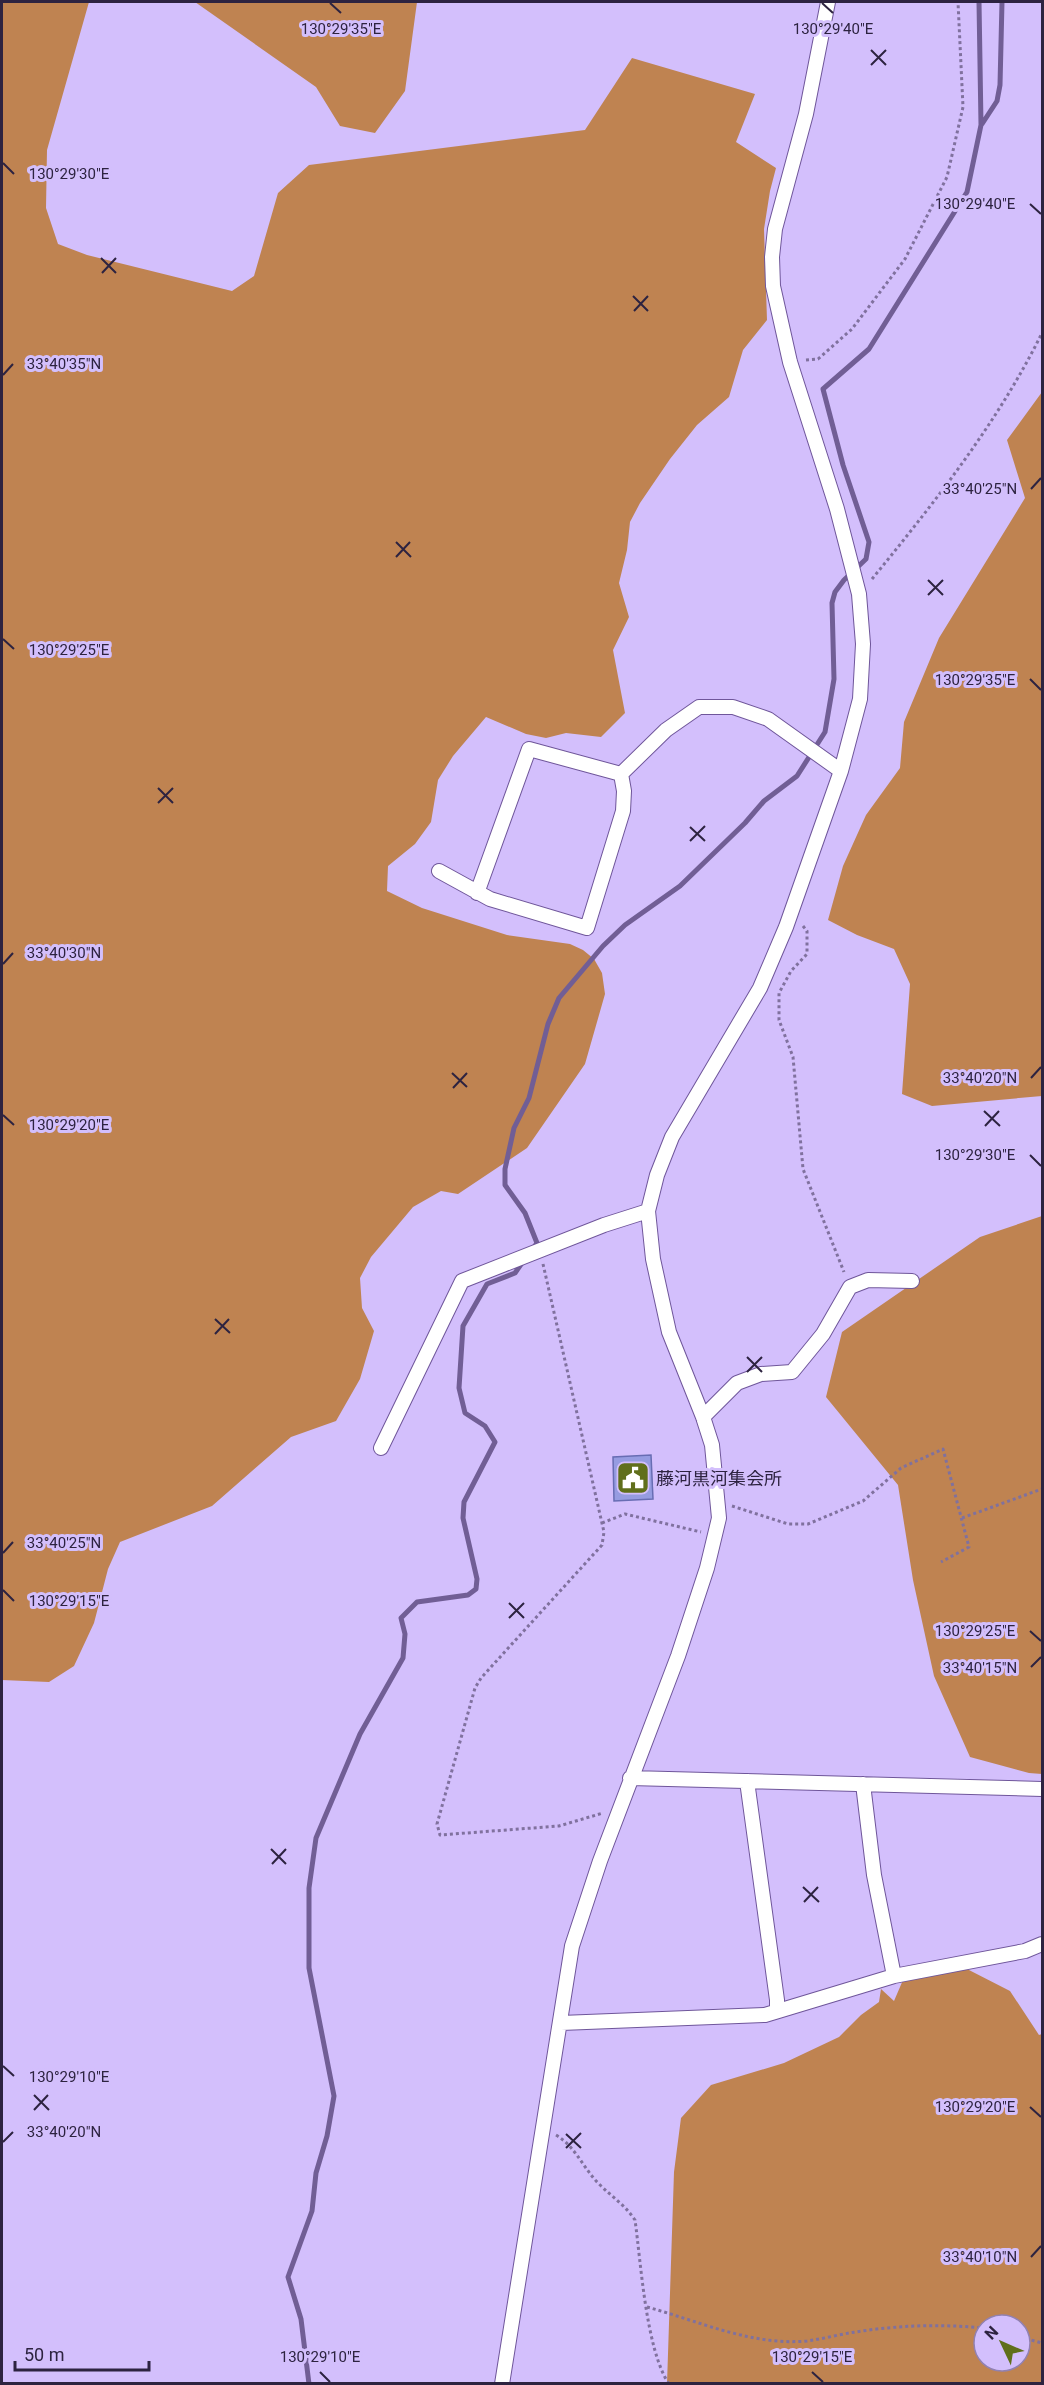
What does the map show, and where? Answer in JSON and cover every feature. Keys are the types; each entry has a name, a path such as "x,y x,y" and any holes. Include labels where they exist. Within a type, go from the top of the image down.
{"street":[{"path":"502,2384 572,1946 630,1778 678,1656 707,1568 718,1518 712,1445 669,1332 653,1259 648,1211 657,1175 672,1137 760,988 790,914 841,771 860,699 863,644 859,594 837,509 790,362 772,286 775,229 806,114 828,2"},
{"path":"621,774 666,730 699,707 734,707 768,719 841,771"},
{"path":"477,893 529,749 621,774"},
{"path":"439,871 490,899 587,928 623,812 624,790 621,774"},
{"path":"381,1448 462,1281 604,1225 648,1211"},
{"path":"703,1417 737,1383 761,1374 792,1372 823,1334 850,1287 868,1280 912,1281"},
{"path":"630,1778 1042,1789"},
{"path":"747,1780 777,2011"},
{"path":"863,1784 874,1875 894,1976"},
{"path":"561,2023 765,2015 894,1976 1025,1951 1042,1944"}],"path":[{"path":"790,362 818,359 852,329 905,260 947,177 963,107 958,2"},
{"path":"859,594 941,493 1026,365 1042,333"},
{"path":"790,914 807,931 807,954 791,971 779,993 779,1020 793,1057 803,1169 850,1287"},
{"path":"538,1252 604,1532 602,1545 481,1678 475,1688 437,1824 440,1835 559,1826 607,1811 617,1814"},
{"path":"718,1502 788,1524 808,1524 863,1501 901,1468 943,1449 969,1547 941,1562"},
{"path":"962,1518 1042,1489"},
{"path":"602,1523 625,1514 715,1535"},
{"path":"544,2128 571,2146 592,2176 627,2207 635,2220 647,2307 661,2371 669,2384"},
{"path":"647,2307 727,2333 764,2339 806,2341 857,2331 942,2325 972,2327"}],"shaded area":[{"path":"2,2 89,2 47,150 46,208 58,244 87,255 232,291 254,276 278,193 309,165 585,130 632,58 755,94 736,142 776,168 764,229 767,320 743,350 729,397 697,425 670,459 630,522 627,550 619,583 629,617 613,650 625,713 601,737 566,733 546,738 526,734 486,717 453,756 438,780 431,822 415,844 388,866 387,891 422,908 507,935 570,944 583,950 594,959 602,973 605,994 585,1064 527,1148 458,1194 441,1191 413,1207 371,1257 360,1278 362,1308 374,1331 360,1379 336,1421 291,1437 212,1506 120,1542 108,1569 94,1623 74,1666 49,1682 2,1680"},
{"path":"195,2 417,2 405,91 375,133 340,126 316,87"},
{"path":"1042,392 1042,1096 932,1106 902,1094 910,984 894,949 857,935 828,920 843,866 866,815 900,768 904,722 939,638 1025,498 1007,440"},
{"path":"1042,1216 1042,1774 1029,1773 970,1757 934,1676 913,1580 898,1485 826,1397 842,1332 980,1237"},
{"path":"967,1969 1010,1991 1039,2035 1042,2034 1042,2383 667,2384 674,2172 681,2118 711,2085 784,2063 839,2037 861,2015 879,2002 881,1989 894,2001 903,1980"}],"building":[{"path":"651,1455 653,1499 614,1501 613,1457"}],"waterway":[{"path":"532,1250 537,1243 525,1213 505,1185 505,1169 514,1128 529,1098 548,1024 559,998 603,946 625,925 680,886 745,823 764,801 797,776 825,732 834,679 832,603 835,592 844,580 866,559 869,542 843,465 823,389 869,349 967,192 981,125 979,2"},
{"path":"982,124 997,101 1000,85 1002,2"},
{"path":"309,2384 301,2319 288,2277 312,2211 316,2173 327,2136 334,2096 309,1968 309,1888 316,1838 360,1734 403,1658 405,1634 401,1618 417,1602 468,1595 476,1589 477,1579 463,1518 464,1502 495,1442 485,1426 465,1413 459,1388 463,1326 487,1284 515,1273 524,1260"}],"place":[{"name":"藤河黒河集会所","path":"633,1478"}]}
